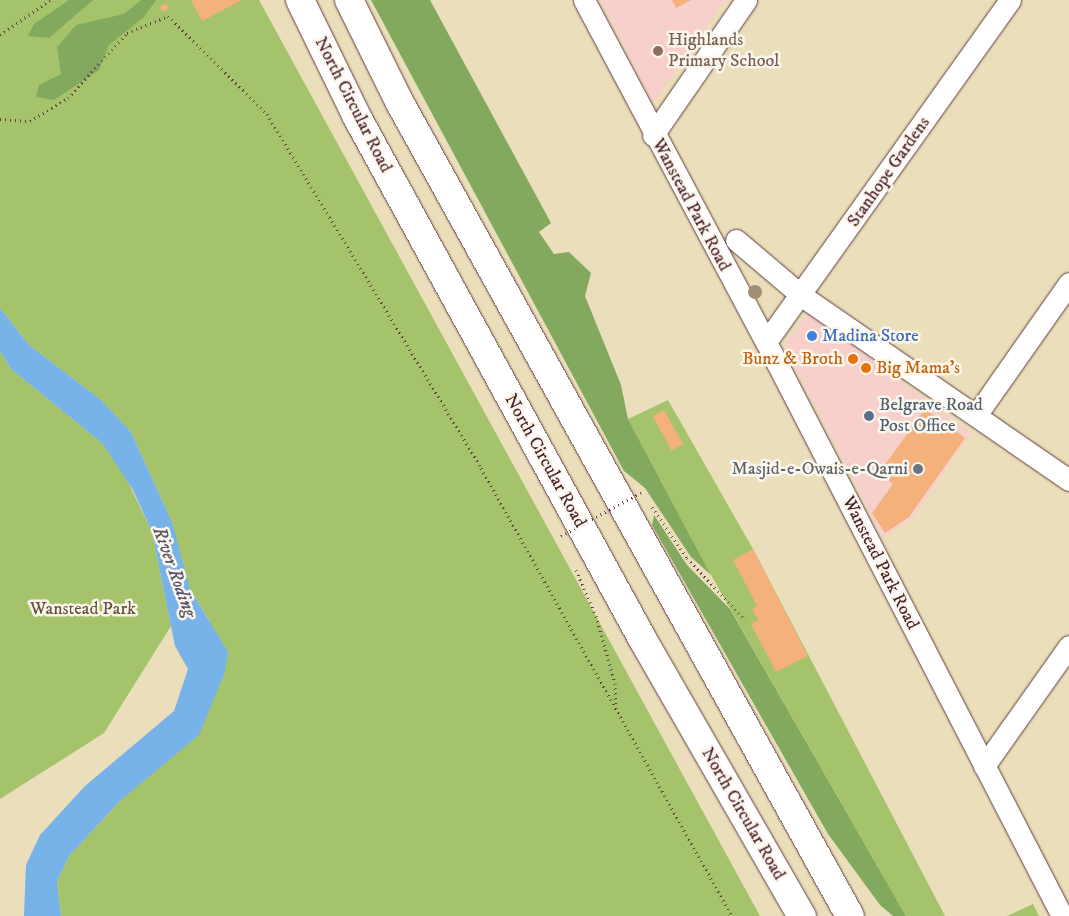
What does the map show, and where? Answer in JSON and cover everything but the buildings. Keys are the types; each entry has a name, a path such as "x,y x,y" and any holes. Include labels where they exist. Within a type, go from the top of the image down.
{"highway":[{"name":"North Circular Road","path":"300,0 357,117 642,640 802,916"},
{"path":"349,0 404,111 850,916"}],"street":[{"name":"Wanstead Park Road","path":"584,0 653,135 766,342 1062,916"},
{"path":"653,135 746,0"},
{"name":"Stanhope Gardens","path":"766,342 802,296 1010,0"},
{"path":"736,240 802,296 977,414 1069,480"},
{"path":"977,414 1069,282"},
{"path":"984,766 1069,646"}],"path":[{"path":"0,35 50,0"},
{"path":"0,119 30,121 68,98 127,33 168,16 267,114 481,468 732,916"},
{"path":"565,545 561,536 642,492 687,558 744,620"},
{"path":"573,563 596,616 615,683 616,712"}],"shaded area":[{"name":"Highlands Primary School","path":"600,0 725,0 653,103"},
{"path":"809,313 971,433 912,519 883,538 784,345"}],"green space":[{"path":"0,0 259,0 760,916 61,916 57,881 69,856 212,702 225,672 209,620 190,589 178,557 172,522 131,432 101,400 29,345 0,308"},
{"path":"69,0 93,0 49,38 28,36 34,24"},
{"path":"141,0 156,0 143,18 109,45 99,70 54,100 36,97 39,85 61,74 57,47 76,25 124,14"},
{"path":"371,0 430,0 551,223 539,232 554,254 569,252 591,273 585,296 621,385 628,419 711,575 691,557 645,488 624,471"},
{"name":"Wanstead Park","path":"0,351 11,369 103,444 120,465 152,532 171,626 104,733 0,799"},
{"path":"668,400 753,549 945,916 906,916 711,575 628,419"},
{"path":"654,515 687,565 730,609 906,916 893,916 880,905 828,834 652,525"},
{"path":"1033,904 1039,916 1007,916"}],"water":[{"name":"River Roding","path":"0,308 29,345 101,400 131,432 172,522 190,589 228,652 225,672 199,735 121,800 69,856 57,881 61,916 24,916 26,865 40,835 85,786 174,711 188,669 175,646 152,532 133,490 103,444 11,369 0,351"}],"place":[{"name":"Highlands Primary School","path":"658,51"},
{"name":"Madina Store","path":"812,336"},
{"name":"Bunz & Broth","path":"853,359"},
{"name":"Big Mama's","path":"866,368"},
{"name":"Belgrave Road Post Office","path":"869,416"},
{"name":"Masjid-e-Owais-e-Qarni","path":"918,469"}]}
